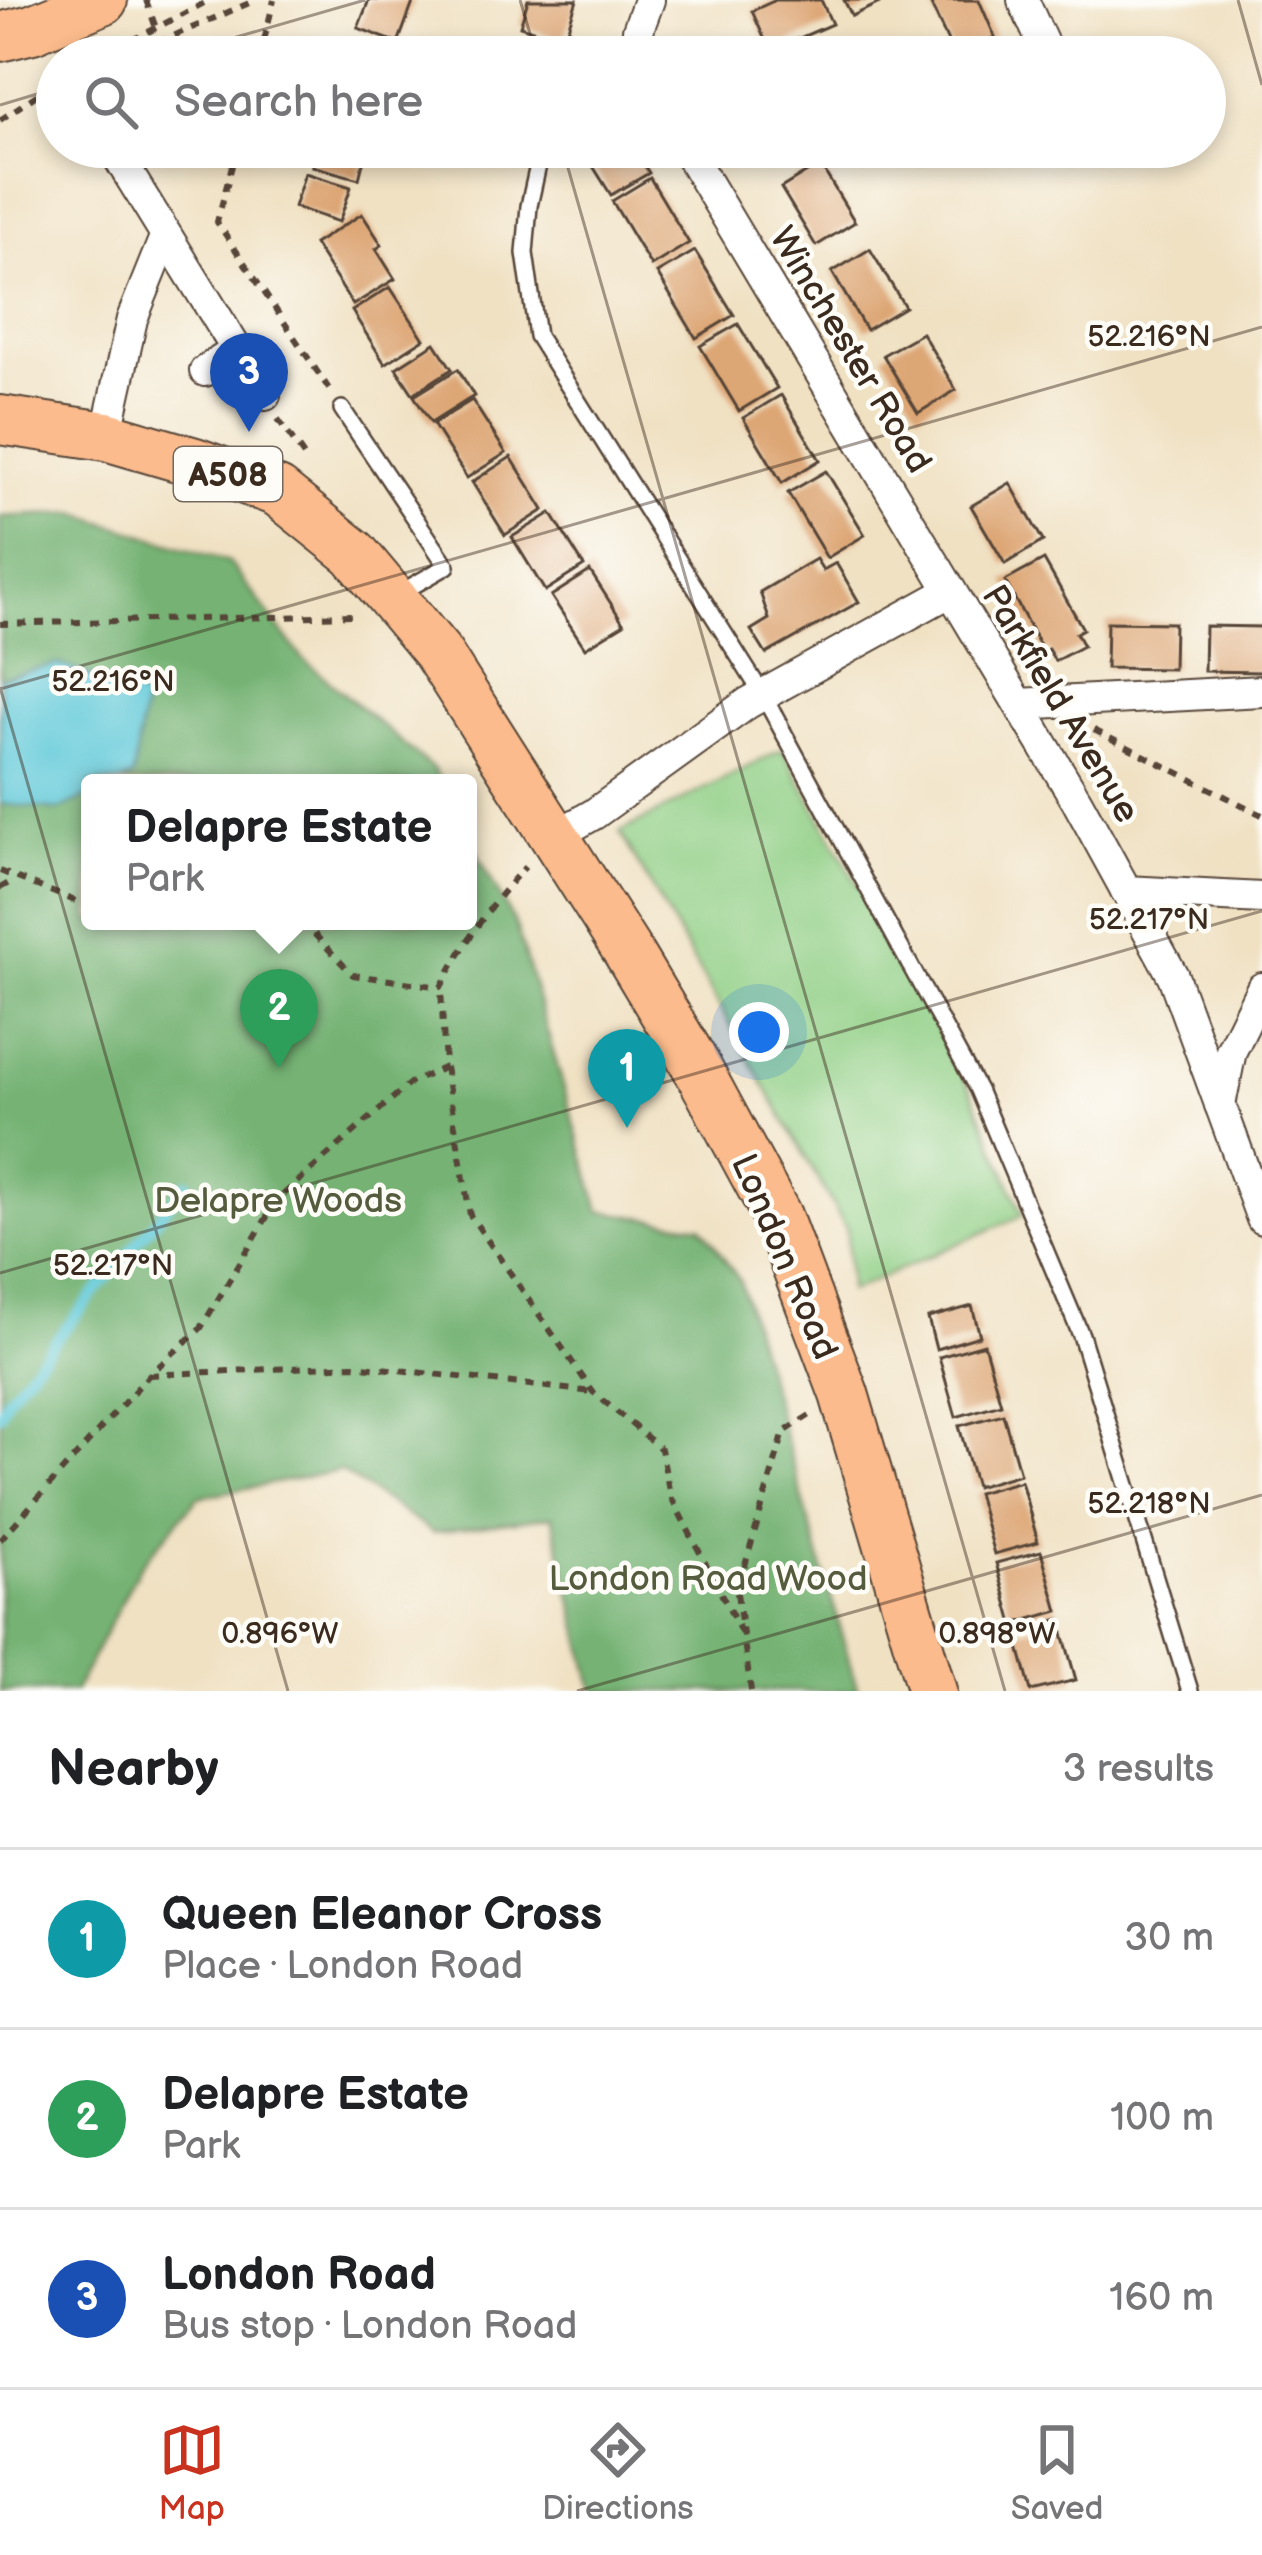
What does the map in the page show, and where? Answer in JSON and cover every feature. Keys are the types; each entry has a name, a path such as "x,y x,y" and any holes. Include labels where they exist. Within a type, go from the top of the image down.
{"highway":[{"path":"0,37 104,0"},
{"name":"London Road","path":"0,419 95,433 278,492 354,553 436,652 695,1064 777,1216 844,1394 932,1691"},
{"name":"London Road","path":"0,448 95,433"}],"street":[{"path":"639,36 649,0"},
{"path":"1023,0 1039,36"},
{"path":"124,168 265,395"},
{"name":"Winchester Road","path":"698,168 951,591"},
{"path":"95,433 165,237"},
{"path":"205,370 237,350"},
{"name":"Parkfield Avenue","path":"552,838 764,695 951,591 1035,704 1173,976 1262,1220"},
{"path":"1035,704 1262,691"},
{"path":"1126,891 1262,898"},
{"path":"1220,1106 1231,1051 1262,988"}],"lane":[{"path":"537,168 525,253 537,336 764,695 979,1090 1082,1335 1190,1691"},
{"path":"342,409 447,566 398,606"}],"path":[{"path":"146,0 156,28"},
{"path":"141,36 210,0"},
{"path":"170,36 256,0"},
{"path":"265,36 274,0"},
{"path":"190,10 198,23"},
{"path":"0,120 36,95"},
{"path":"231,168 217,222 342,409"},
{"path":"0,624 398,606"},
{"path":"1035,704 1262,815"},
{"path":"477,925 497,896 552,838"},
{"path":"0,871 81,904"},
{"path":"0,888 14,880"},
{"path":"311,930 353,974 442,987"},
{"path":"474,930 442,987 445,1067 470,1215 593,1391 661,1448 670,1495 742,1634"},
{"path":"0,1540 149,1375 201,1328 277,1200 410,1083 445,1067"},
{"path":"149,1375 353,1365 593,1391"},
{"path":"751,1691 737,1593 784,1432 844,1394"}],"green space":[{"name":"Delapre Woods","path":"75,513 229,562 302,658 434,770 436,774 81,774 81,930 477,930 477,854 516,926 600,1211 701,1226 740,1281 858,1691 594,1691 552,1516 433,1533 340,1471 198,1497 140,1566 75,1691 0,1691 0,517"},
{"path":"783,749 972,1093 1023,1215 849,1292 847,1230 620,832"}],"water":[{"path":"59,664 145,697 133,774 81,774 81,800 58,810 0,804 0,678"}],"building":[{"path":"369,0 414,0 401,36 379,36 358,28"},
{"path":"528,0 577,0 565,36 520,26"},
{"path":"776,0 821,0 832,24 804,36 763,36 752,11"},
{"path":"844,0 886,0 852,16"},
{"path":"929,0 979,0 995,36 945,36"},
{"path":"319,168 362,168 359,179"},
{"path":"594,168 646,168 649,173 611,195"},
{"path":"814,168 822,168 855,222 816,246 781,188"},
{"path":"305,173 351,187 339,222 294,207"},
{"path":"650,178 689,243 651,266 612,201"},
{"path":"362,214 382,245 376,249 395,279 353,305 314,244"},
{"path":"870,249 905,307 866,330 832,272"},
{"path":"695,251 734,315 696,338 657,273"},
{"path":"390,287 424,339 385,364 352,311"},
{"path":"738,324 777,388 739,411 700,346"},
{"path":"922,333 956,390 918,413 883,355"},
{"path":"435,343 452,369 413,394 396,368"},
{"path":"458,369 474,396 431,423 414,396"},
{"path":"781,395 820,460 782,483 743,418"},
{"path":"472,400 506,453 467,478 433,424"},
{"path":"511,457 544,510 505,535 472,482"},
{"path":"826,471 865,535 827,558 788,493"},
{"path":"1010,483 1043,541 1005,564 971,506"},
{"path":"551,513 584,566 545,591 512,537"},
{"path":"816,559 823,570 836,563 859,602 766,654 751,630 769,619 760,592"},
{"path":"1044,560 1083,629 1076,633 1083,646 1055,661 1048,649 1043,651 1005,581"},
{"path":"590,571 624,624 585,648 551,596"},
{"path":"1107,622 1174,623 1173,669 1106,668"},
{"path":"1205,626 1262,627 1262,672 1204,671"},
{"path":"972,1306 980,1336 936,1349 928,1318"},
{"path":"984,1344 1001,1404 956,1417 939,1357"},
{"path":"1003,1414 1020,1474 976,1487 959,1426"},
{"path":"1021,1481 1038,1542 994,1554 977,1493"},
{"path":"1041,1551 1058,1611 1013,1624 996,1563"},
{"path":"1059,1619 1076,1680 1031,1691 1015,1632"}],"waterway":[{"path":"0,1415 7,1398 187,1183"}],"place":[{"name":"London Road","path":"249,432"},
{"name":"Delapre Estate","path":"279,1068"},
{"name":"Queen Eleanor Cross","path":"627,1128"}],"park label":[{"name":"London Road Wood","path":"708,1577"}]}
